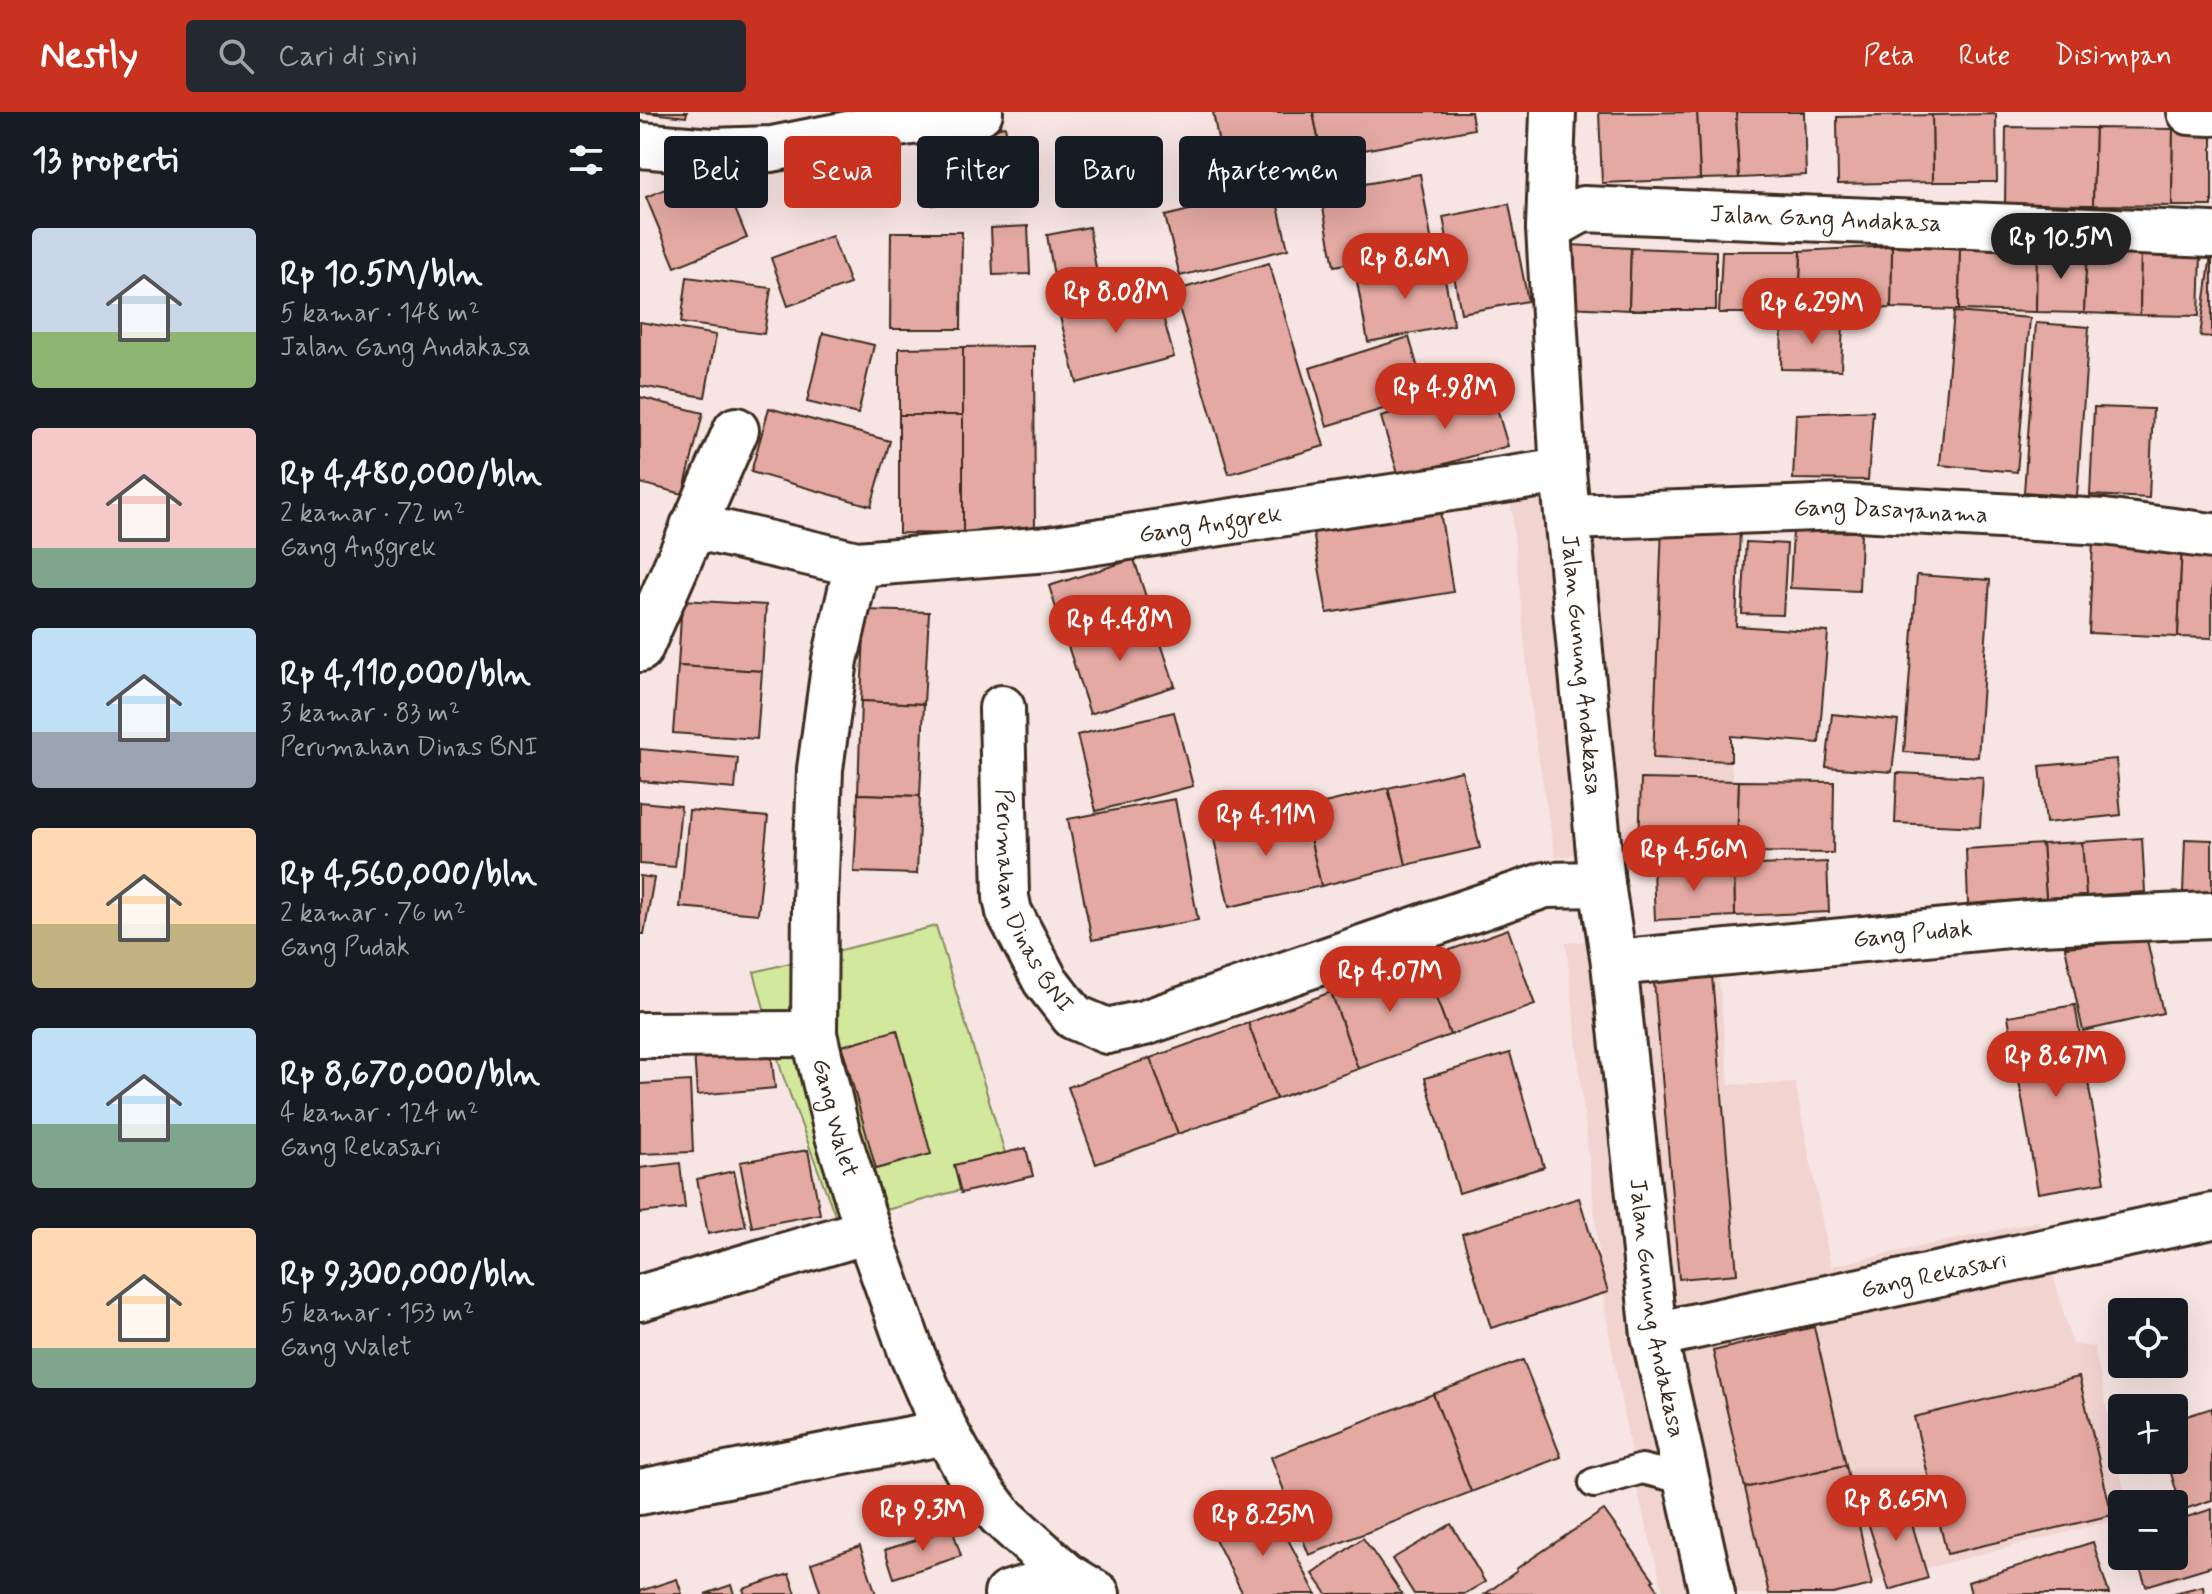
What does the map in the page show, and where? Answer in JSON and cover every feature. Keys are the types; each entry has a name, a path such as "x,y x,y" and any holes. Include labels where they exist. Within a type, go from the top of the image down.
{"street":[{"path":"640,145 711,151 772,149 898,124 980,112"},
{"name":"Jalan Gunung Andakasa","path":"1553,112 1566,218 1563,471 1602,884 1614,963 1654,1335 1712,1594"},
{"path":"2190,112 2212,113"},
{"name":"Jalan Gang Andakasa","path":"1566,218 2212,235"},
{"path":"640,649 736,430"},
{"name":"Gang Anggrek","path":"693,526 857,564 1049,549 1563,471"},
{"name":"Gang Dasayanama","path":"1569,517 1841,507 2104,522 2212,536"},
{"name":"Gang Walet","path":"857,564 835,660 820,769 814,1034 838,1136 868,1231 912,1354 946,1432 971,1477 1000,1515 1082,1584"},
{"name":"Perumahan Dinas BNI","path":"1002,708 1006,897 1009,912 1045,980 1074,1017 1107,1031 1144,1023 1545,885 1602,884"},
{"name":"Gang Pudak","path":"1614,963 2039,922 2212,915"},
{"path":"640,1035 814,1034"},
{"name":"Gang Rekasari","path":"1654,1335 2212,1216"},
{"path":"640,1298 868,1231"},
{"path":"640,1492 946,1432"},
{"path":"1007,1594 1082,1584"}],"lane":[{"path":"1594,1483 1642,1469 1687,1480"}],"shaded area":[{"path":"1510,493 1682,500 1723,733 1746,834 1555,857 1532,719"},
{"path":"1714,928 1729,1085 1795,1083 1831,1266 2039,1221 2072,1344 2094,1347 2108,1414 2108,1474 2121,1474 2124,1490 2108,1490 2108,1522 1826,1594 1664,1594 1639,1498 1605,1310 1566,943"}],"green space":[{"path":"936,926 1012,1176 838,1223 782,1073 754,972"}],"building":[{"path":"640,112 687,112 686,117"},
{"path":"1213,112 1313,112 1318,136 1217,136"},
{"path":"1313,112 1471,112 1474,129 1366,150 1366,136 1318,136"},
{"path":"1697,112 1736,112 1739,178 1700,179"},
{"path":"1697,112 1700,179 1602,183 1599,113"},
{"path":"1736,112 1804,112 1806,175 1739,178"},
{"path":"1996,114 1997,182 1933,182 1932,115"},
{"path":"1932,115 1933,182 1838,184 1837,117"},
{"path":"1005,126 1007,136 950,136"},
{"path":"2006,127 2095,128 2093,205 2005,204"},
{"path":"2095,128 2173,129 2172,206 2093,205"},
{"path":"2173,129 2212,129 2212,206 2172,206"},
{"path":"1420,174 1433,249 1334,266 1323,208 1366,208 1366,184"},
{"path":"664,190 664,208 735,208 747,238 675,267 646,197"},
{"path":"1509,204 1528,301 1461,313 1443,217"},
{"path":"1197,208 1278,208 1288,249 1180,276 1165,216"},
{"path":"1028,226 1030,274 993,275 991,228"},
{"path":"1089,227 1098,280 1056,288 1047,235"},
{"path":"891,232 962,232 961,329 890,329"},
{"path":"832,236 850,284 788,306 771,258"},
{"path":"1569,245 1631,248 1629,310 1568,307"},
{"path":"1892,246 1960,248 1959,310 1891,308"},
{"path":"1892,246 1891,308 1799,313 1801,251"},
{"path":"1631,248 1716,251 1716,310 1629,310"},
{"path":"1960,248 2037,249 2036,312 1959,310"},
{"path":"2037,249 2087,251 2084,313 2036,312"},
{"path":"1722,251 1801,251 1799,313 1719,313"},
{"path":"2087,251 2141,252 2140,315 2084,313"},
{"path":"2141,252 2201,254 2199,316 2140,315"},
{"path":"2212,255 2212,337 2200,336"},
{"path":"1441,259 1454,325 1368,342 1356,276"},
{"path":"1269,263 1324,446 1229,474 1174,291"},
{"path":"687,277 771,288 764,334 681,323"},
{"path":"1155,287 1174,357 1077,383 1059,313"},
{"path":"1954,312 2030,318 2017,472 1940,465"},
{"path":"640,322 716,335 705,397 640,386"},
{"path":"1782,322 1843,323 1841,370 1781,369"},
{"path":"2036,323 2089,327 2077,496 2024,492"},
{"path":"823,333 874,345 858,414 807,402"},
{"path":"1409,337 1426,396 1327,426 1310,368"},
{"path":"1034,346 1035,533 963,534 963,347"},
{"path":"963,347 963,415 899,415 899,348"},
{"path":"1490,385 1508,446 1399,477 1381,417"},
{"path":"640,397 703,413 683,494 640,483"},
{"path":"2094,407 2153,409 2149,498 2090,495"},
{"path":"769,408 890,441 871,506 751,472"},
{"path":"1873,411 1868,480 1793,479 1796,414"},
{"path":"899,415 963,415 963,534 899,533"},
{"path":"1440,511 1453,592 1327,613 1313,532"},
{"path":"1662,527 1740,530 1736,626 1828,632 1819,743 1731,736 1731,761 1653,758"},
{"path":"1793,531 1861,532 1859,591 1790,588"},
{"path":"2093,541 2182,544 2178,637 2089,633"},
{"path":"1746,542 1787,544 1783,615 1742,614"},
{"path":"2182,544 2212,545 2212,638 2178,637"},
{"path":"1134,559 1151,613 1066,640 1049,586"},
{"path":"1917,575 1990,580 1978,757 1904,752"},
{"path":"682,600 766,605 762,671 678,666"},
{"path":"865,610 929,612 924,704 861,701"},
{"path":"1151,613 1175,686 1090,714 1066,640"},
{"path":"678,666 762,671 757,739 673,733"},
{"path":"861,701 924,704 920,796 858,794"},
{"path":"1174,712 1193,786 1096,811 1077,735"},
{"path":"1832,714 1898,721 1892,772 1826,767"},
{"path":"640,749 738,758 735,789 640,781"},
{"path":"2116,759 2121,815 2046,823 2040,766"},
{"path":"1462,771 1480,848 1406,865 1388,788"},
{"path":"1897,773 1983,777 1980,827 1895,823"},
{"path":"1641,779 1739,781 1737,852 1639,850"},
{"path":"1739,781 1834,782 1833,853 1737,852"},
{"path":"1388,788 1406,865 1321,886 1303,808"},
{"path":"858,794 920,796 917,874 854,872"},
{"path":"1175,799 1198,920 1092,940 1068,819"},
{"path":"640,802 681,806 675,867 640,864"},
{"path":"1303,808 1321,886 1229,907 1212,830"},
{"path":"689,810 768,817 758,914 680,907"},
{"path":"2142,838 2145,892 2086,896 2082,842"},
{"path":"2185,839 2212,840 2212,894 2183,893"},
{"path":"2082,842 2086,896 2046,898 2042,844"},
{"path":"2042,844 2046,898 1968,904 1966,849"},
{"path":"1827,862 1829,912 1735,916 1734,866"},
{"path":"1734,866 1735,916 1655,920 1653,870"},
{"path":"640,876 654,878 644,934 640,934"},
{"path":"1508,929 1535,1005 1450,1035 1422,960"},
{"path":"2147,940 2163,1013 2083,1031 2065,947"},
{"path":"1422,960 1450,1035 1358,1069 1331,992"},
{"path":"1711,964 1737,1274 1679,1279 1653,969"},
{"path":"1331,992 1358,1069 1276,1099 1248,1023"},
{"path":"2075,1005 2105,1182 2038,1193 2008,1016"},
{"path":"1248,1023 1276,1099 1178,1134 1150,1058"},
{"path":"897,1030 931,1154 876,1169 842,1046"},
{"path":"770,1044 775,1088 697,1095 694,1052"},
{"path":"1510,1053 1544,1167 1459,1193 1425,1078"},
{"path":"1150,1058 1178,1134 1096,1164 1068,1087"},
{"path":"690,1081 693,1152 640,1154 640,1084"},
{"path":"1026,1148 1033,1176 961,1193 954,1165"},
{"path":"808,1150 820,1214 752,1227 740,1162"},
{"path":"680,1163 685,1208 640,1213 640,1168"},
{"path":"734,1171 746,1226 708,1234 697,1179"},
{"path":"1579,1198 1608,1292 1491,1328 1462,1234"},
{"path":"1814,1327 1846,1465 1745,1488 1713,1351"},
{"path":"1523,1360 1561,1457 1471,1492 1433,1394"},
{"path":"2079,1377 2108,1498 2108,1516 1947,1554 1914,1417"},
{"path":"1433,1394 1471,1492 1309,1555 1271,1457"},
{"path":"2212,1408 2212,1500 2188,1508 2188,1490 2176,1490 2171,1474 2188,1474 2188,1416"},
{"path":"1846,1465 1872,1585 1833,1594 1769,1594 1745,1488"},
{"path":"1904,1497 1928,1578 1889,1590 1864,1509"},
{"path":"1272,1508 1316,1594 1243,1594 1214,1537"},
{"path":"2212,1509 2212,1566 2146,1586 2141,1570 2188,1570 2188,1517"},
{"path":"1604,1510 1661,1594 1485,1594 1516,1569"},
{"path":"1451,1524 1485,1582 1464,1594 1414,1594 1392,1559"},
{"path":"952,1528 961,1556 894,1578 885,1550"},
{"path":"1363,1538 1402,1594 1327,1594 1313,1574"},
{"path":"2093,1542 2109,1594 1971,1594 1968,1582"},
{"path":"860,1546 876,1594 821,1594 811,1563"},
{"path":"789,1574 796,1594 745,1594 743,1589"},
{"path":"677,1579 682,1594 640,1594 640,1591"},
{"path":"731,1585 734,1594 705,1594"},
{"path":"2203,1586 2204,1594 2170,1594"}]}
